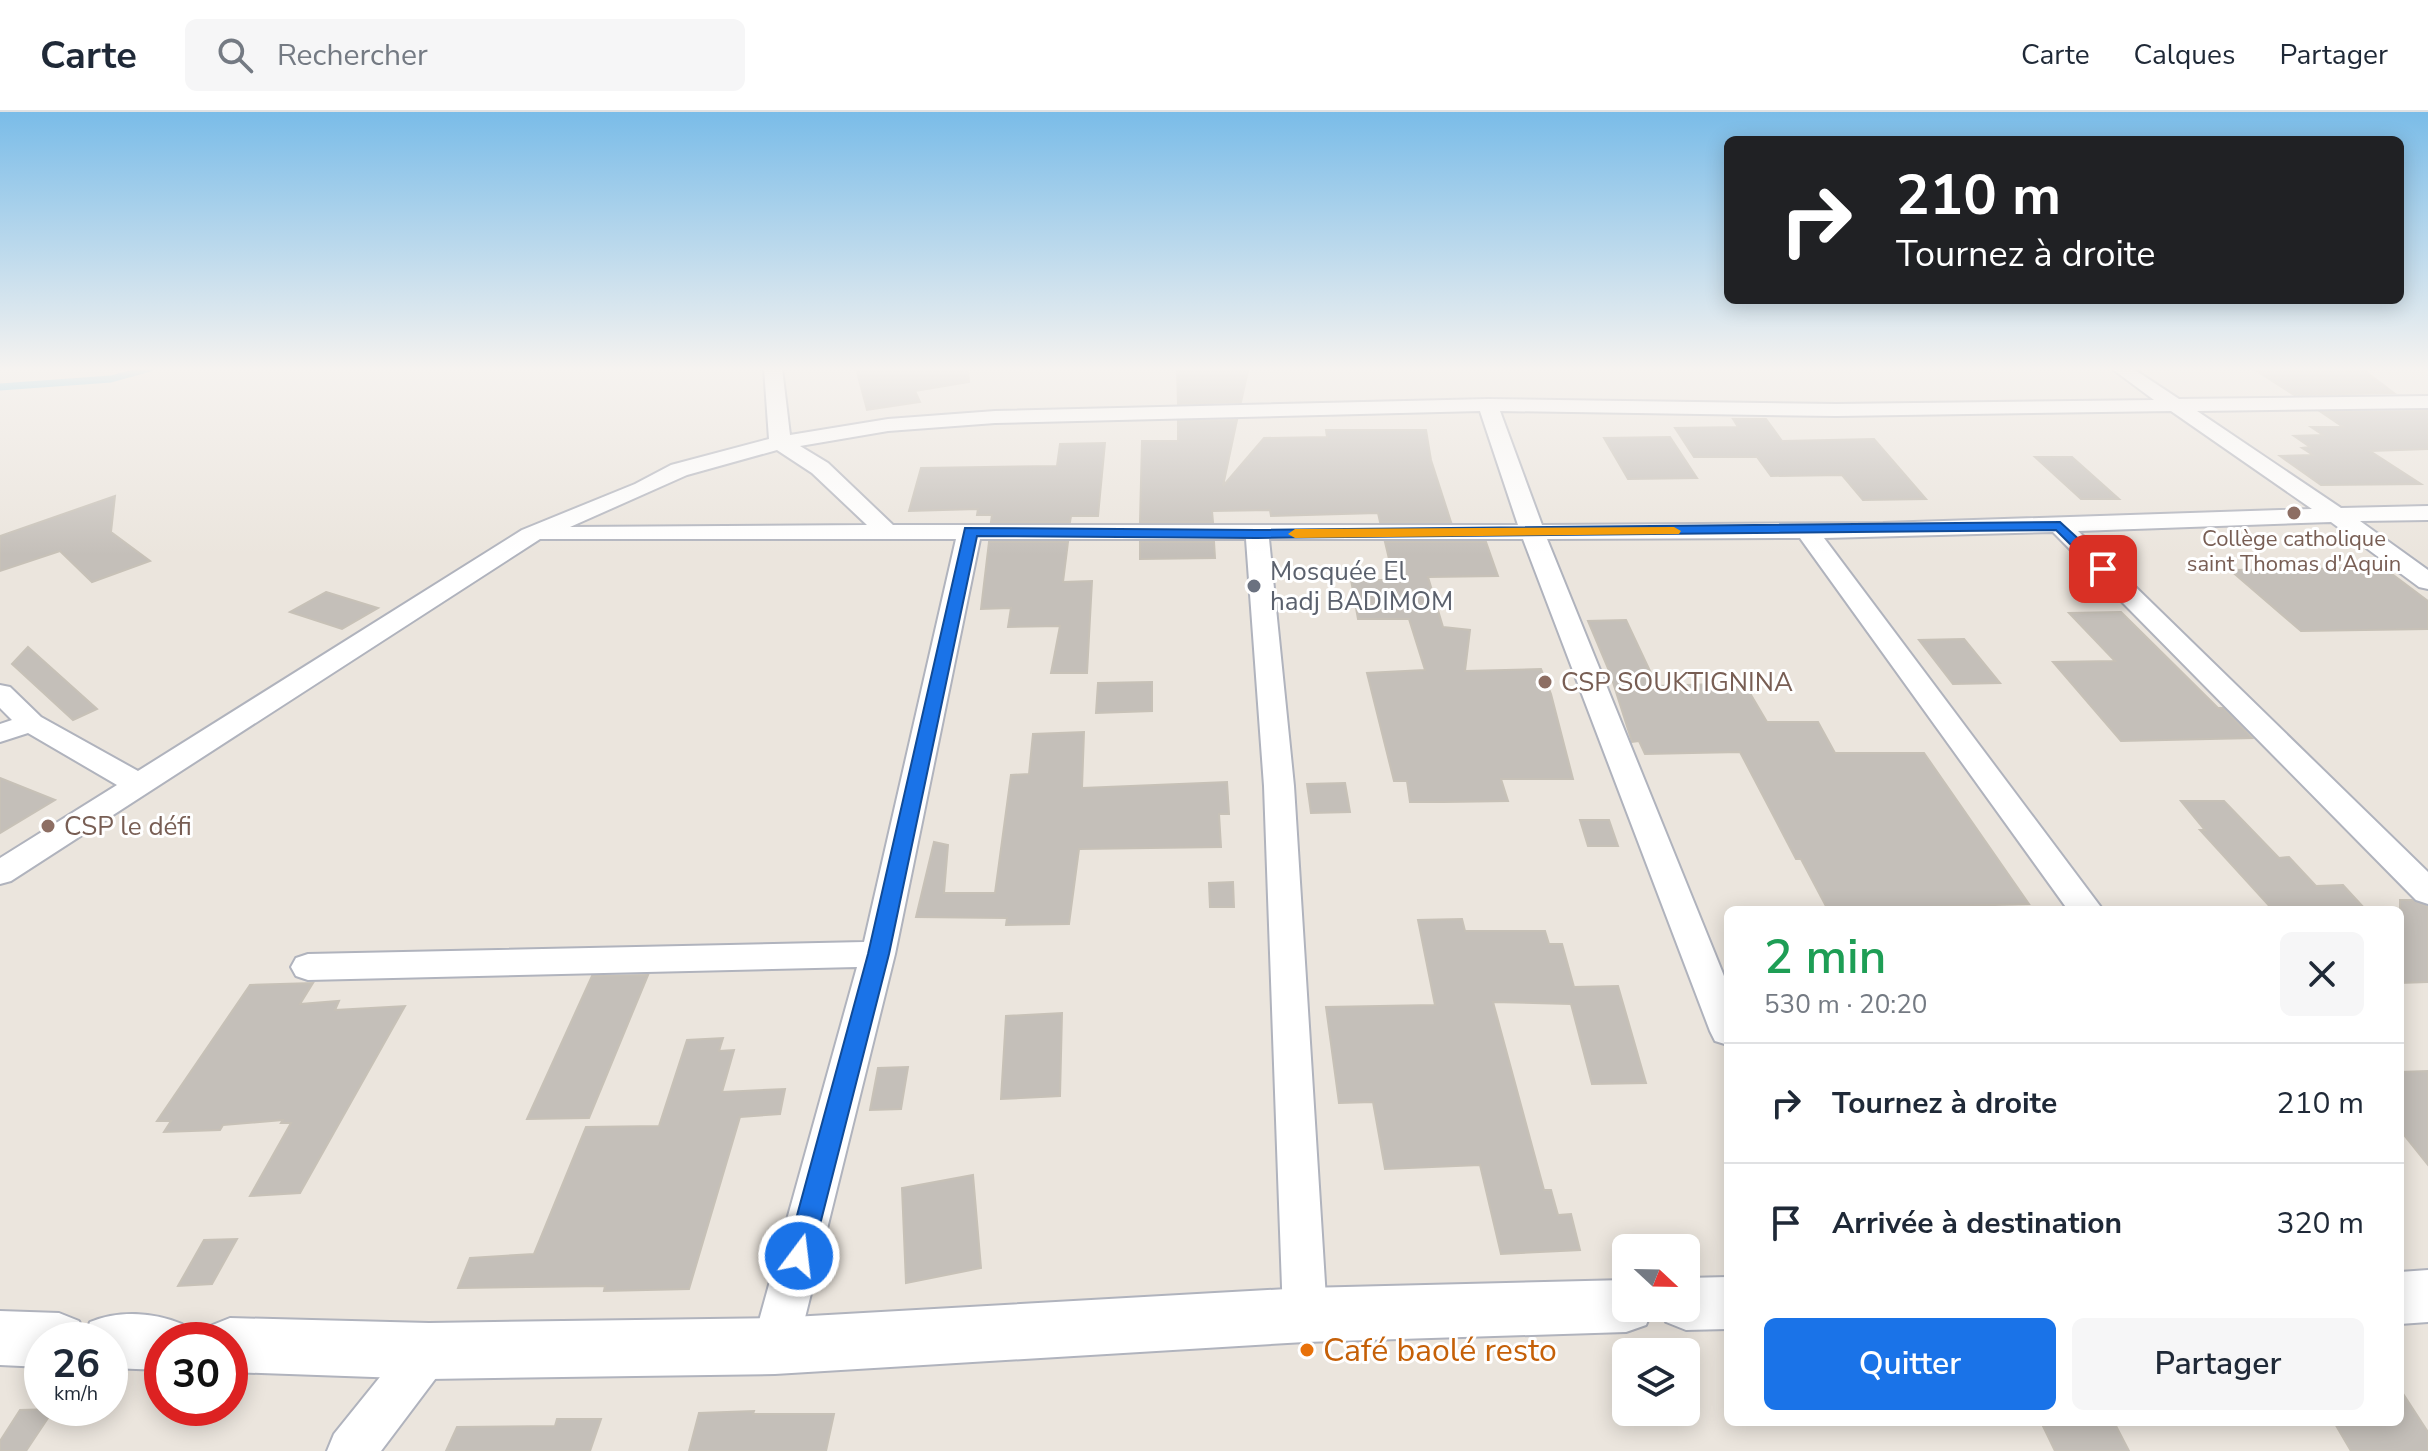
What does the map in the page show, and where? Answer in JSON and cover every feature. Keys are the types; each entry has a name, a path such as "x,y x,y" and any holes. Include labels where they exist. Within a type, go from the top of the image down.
{"street":[{"path":"779,430 780,443"},
{"path":"0,873 530,535 721,455 855,430"},
{"path":"1497,430 1532,531 1724,1021"},
{"path":"2214,430 2428,582"},
{"path":"780,443 820,468 886,531"},
{"path":"530,535 886,531 1257,534 1807,531 2428,513"},
{"path":"2060,526 2428,892"},
{"path":"775,1346 878,954 970,531"},
{"path":"1807,531 2083,906"},
{"path":"1257,534 1279,786 1305,1315"},
{"path":"0,693 31,723 140,785"},
{"path":"0,733 31,723"},
{"path":"308,967 878,954"},
{"path":"2404,1298 2428,1296"},
{"path":"1700,1304 1724,1303"},
{"path":"248,1346 429,1351 775,1346 1305,1315 1612,1306"},
{"path":"0,1338 24,1339"},
{"path":"351,1451 429,1351"}],"building":[{"path":"1178,430 1235,430 1223,486 1264,438 1327,437 1326,430 1426,430 1431,460 1451,522 1380,522 1378,513 1271,516 1270,510 1212,511 1213,522 1140,522 1142,441 1178,441"},
{"path":"1677,430 1774,430 1782,441 1874,439 1926,499 1863,500 1842,475 1771,476 1757,457 1694,457"},
{"path":"2316,430 2428,430 2428,449 2370,451 2421,484 2321,485 2280,456 2313,455 2302,448 2310,447 2294,436 2323,435"},
{"path":"1670,437 1697,478 1628,479 1604,438"},
{"path":"1105,443 1098,516 1071,516 1070,522 991,522 992,515 977,515 978,509 909,511 921,468 1057,466 1060,444"},
{"path":"2035,457 2072,457 2119,499 2081,499"},
{"path":"115,496 111,532 150,561 92,582 60,551 0,571 0,536"},
{"path":"989,542 1068,542 1063,582 1092,581 1087,673 1051,673 1060,626 1008,627 1011,608 981,609"},
{"path":"1140,542 1214,542 1215,558 1140,559"},
{"path":"1385,542 1486,542 1498,576 1428,577 1443,627 1470,630 1465,671 1541,669 1551,694 1573,779 1501,779 1508,801 1410,802 1407,781 1394,781 1367,673 1425,670 1409,619 1358,619 1351,580 1394,580"},
{"path":"2384,568 2428,601 2428,629 2301,631 2230,570"},
{"path":"326,592 378,608 342,629 290,612"},
{"path":"2121,612 2252,738 2121,741 2053,662 2115,661 2069,613"},
{"path":"1626,620 1657,686 1744,683 1767,722 1818,722 1835,753 1924,753 2029,904 1826,906 1801,859 1796,859 1740,752 1645,754 1639,741 1632,742 1610,673 1588,621"},
{"path":"1964,639 2000,683 1953,684 1919,640"},
{"path":"28,647 97,709 73,720 12,664"},
{"path":"1152,682 1152,711 1096,713 1098,683"},
{"path":"1084,732 1082,788 1227,782 1229,814 1219,814 1221,847 1079,849 1069,924 1006,925 1007,918 916,917 934,842 948,845 944,893 995,893 1011,775 1029,774 1033,734"},
{"path":"0,778 55,800 0,833"},
{"path":"1345,783 1350,812 1311,813 1307,784"},
{"path":"2181,801 2224,801 2279,858 2289,857 2316,886 2343,885 2362,906 2269,906 2200,830 2205,830"},
{"path":"1580,820 1609,820 1618,846 1588,846"},
{"path":"1233,882 1234,907 1210,907 1209,883"},
{"path":"2400,900 2412,900 2428,907 2428,982 2404,983 2404,906 2400,906"},
{"path":"1462,919 1465,931 1545,931 1549,944 1562,944 1574,987 1618,986 1646,1083 1592,1084 1571,1004 1493,1002 1544,1190 1551,1190 1558,1215 1571,1214 1580,1250 1501,1254 1480,1165 1385,1169 1373,1102 1339,1103 1326,1007 1435,1005 1418,920"},
{"path":"648,975 589,1118 527,1119 592,976"},
{"path":"313,983 300,1004 339,1001 335,1010 405,1006 300,1193 250,1196 291,1123 281,1123 283,1120 223,1125 220,1130 164,1132 171,1121 157,1121 250,985"},
{"path":"1062,1013 1060,1096 1001,1099 1006,1016"},
{"path":"723,1038 719,1051 734,1050 722,1092 785,1089 780,1114 740,1117 689,1289 604,1291 605,1286 458,1288 470,1258 534,1254 586,1127 659,1126 687,1040"},
{"path":"908,1067 901,1109 870,1110 878,1068"},
{"path":"2428,1071 2428,1165 2404,1135 2404,1072"},
{"path":"973,1175 981,1268 906,1283 902,1188"},
{"path":"237,1239 212,1284 178,1286 204,1240"},
{"path":"2404,1395 2428,1432 2428,1451 2351,1451 2336,1426 2404,1426"},
{"path":"20,1410 24,1410 24,1426 43,1426 26,1451 0,1451 0,1441"},
{"path":"754,1411 753,1414 834,1414 826,1451 689,1451 699,1413"},
{"path":"557,1419 601,1419 590,1451 446,1451 457,1427 555,1426"},
{"path":"2043,1426 2116,1426 2129,1451 2055,1451"}],"slow traffic":[{"path":"1295,534 1674,531"}],"place":[{"name":"Collège catholique saint Thomas d'Aquin","path":"2294,513"},
{"name":"Mosquée El hadj BADIMOM","path":"1254,586"},
{"name":"CSP SOUKTIGNINA","path":"1545,682"},
{"name":"CSP le défi","path":"48,826"},
{"name":"Café baolé resto","path":"1307,1350"}],"route":[{"path":"799,1256 878,954 970,531 1257,534 1807,531 2060,526 2103,569"}]}
